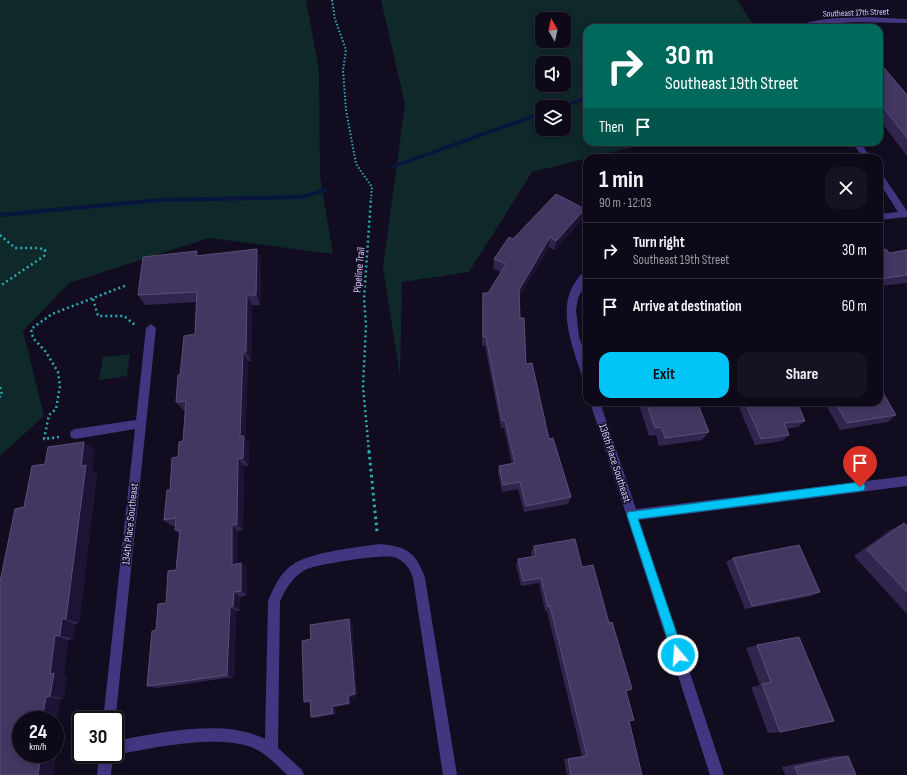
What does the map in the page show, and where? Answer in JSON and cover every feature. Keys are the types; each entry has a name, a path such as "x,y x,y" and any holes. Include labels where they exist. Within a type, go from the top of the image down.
{"street":[{"name":"Southeast 17th Street","path":"828,24 872,19 907,21"},
{"path":"883,182 906,214 883,217"},
{"path":"583,278 578,284 572,300 571,317 574,334 583,363"},
{"name":"134th Place Southeast","path":"111,711 151,328"},
{"name":"136th Place Southeast","path":"597,406 717,775"},
{"path":"75,434 140,424"},
{"path":"632,515 907,481"},
{"path":"271,750 274,601 281,586 292,572 306,563 379,550 393,551 405,556 415,566 419,578 450,775"},
{"path":"124,746 161,740 228,736 250,739 271,750 296,775"},
{"path":"104,775 105,763"}],"path":[{"name":"Pipeline Trail","path":"332,0 335,19 346,50 343,70 346,110 356,164 372,187 364,298 366,326 363,386 379,550"},
{"path":"0,235 14,248 39,248 45,250 44,256 0,286"},
{"path":"75,434 44,439 49,414 56,409 60,386 58,372 46,352 32,338 31,329 38,321 63,308 93,299 111,289 127,285"},
{"path":"93,299 98,316 124,316 136,326"},
{"path":"0,387 2,395 0,397"}],"green space":[{"path":"0,0 306,0 319,70 320,177 333,254 209,238 69,283 23,331 44,416 0,456"},
{"path":"381,0 737,0 753,24 583,24 583,146 638,146 605,154 583,154 583,159 532,172 469,272 402,282 400,376 383,268 405,104"},
{"path":"130,354 127,376 99,380 103,357"}],"building":[{"path":"883,67 907,95 907,138 883,107"},
{"path":"556,194 583,208 583,211 556,241 550,237 519,290 520,318 524,318 526,364 532,363 549,439 553,438 571,497 526,506 520,482 503,485 499,466 515,463 505,420 502,421 486,337 483,337 483,293 488,293 506,264 494,259 509,237 513,239"},
{"path":"257,249 256,295 247,295 246,352 243,352 240,436 244,436 243,458 238,459 237,524 232,525 232,565 241,563 241,591 234,592 233,606 230,607 227,675 147,686 152,631 156,630 158,604 166,603 168,571 176,570 180,530 175,530 176,518 164,520 167,490 170,490 172,458 178,457 179,442 183,441 186,401 176,402 178,375 180,375 184,336 195,334 197,292 138,295 143,257 197,251 196,256"},
{"path":"883,249 886,249 889,253 907,250 907,275 883,278"},
{"path":"883,393 896,415 847,423 837,406 883,406"},
{"path":"647,406 699,406 709,432 665,438 661,427 655,428"},
{"path":"747,406 799,406 805,421 784,423 789,435 761,439"},
{"path":"84,442 81,466 86,465 66,619 62,619 60,635 55,636 50,674 54,673 50,696 46,697 44,711 12,711 12,763 40,763 38,775 0,775 0,582 15,509 24,507 32,466 45,464 48,447"},
{"path":"904,523 907,526 907,592 867,550"},
{"path":"575,539 582,567 593,565 609,623 612,622 632,689 626,691 634,720 629,721 642,775 571,775 568,759 587,756 550,606 548,607 541,578 523,581 518,559 536,556 534,546"},
{"path":"799,545 820,592 752,606 733,558"},
{"path":"349,619 355,694 348,696 349,703 332,706 333,713 311,717 310,700 304,702 302,641 311,639 310,625"},
{"path":"799,637 834,721 780,732 762,684 771,682 757,645"},
{"path":"848,756 856,775 798,775 795,767"}],"waterway":[{"path":"571,103 583,99"},
{"path":"392,167 535,116"},
{"path":"0,215 160,200 302,197 326,190"}],"route":[{"path":"678,655 632,515 860,487"}]}
